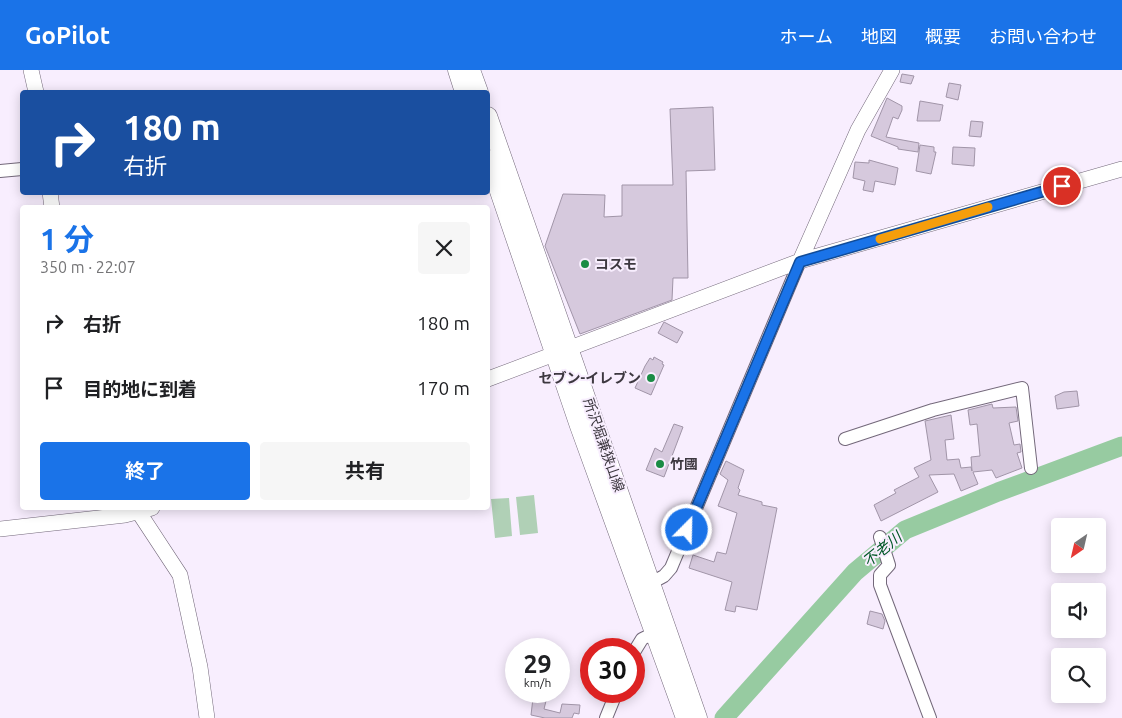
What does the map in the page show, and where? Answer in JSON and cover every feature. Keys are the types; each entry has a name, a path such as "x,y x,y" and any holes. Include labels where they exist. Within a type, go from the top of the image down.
{"main road":[{"path":"457,70 463,90"},
{"path":"471,70 478,90"},
{"name":"所沢堀兼狭山線","path":"490,122 562,351 654,633 684,718"},
{"name":"所沢堀兼狭山線","path":"490,164 651,583 698,718"}],"street":[{"path":"31,70 36,90"},
{"path":"651,583 664,576 671,568 800,262 858,130 892,70"},
{"path":"0,171 20,169"},
{"path":"490,378 800,262 1122,169"},
{"path":"845,439 934,410 1022,388 1031,468"},
{"path":"0,529 135,510"},
{"path":"143,510 180,575 200,667 207,718"},
{"path":"880,537 889,565 880,575 880,585 930,718"},
{"path":"644,638 654,633"},
{"path":"606,718 612,703"}],"green space":[{"path":"534,495 538,533 520,535 516,497"},
{"path":"509,498 512,536 495,538 491,499"}],"building":[{"path":"902,74 914,76 911,84 900,82"},
{"path":"949,83 961,85 958,100 946,97"},
{"path":"887,98 902,106 902,110 898,119 893,117 886,137 919,143 918,152 898,149 898,147 871,136"},
{"path":"920,101 943,105 940,121 917,121"},
{"path":"713,107 715,170 686,171 688,278 673,278 672,300 580,334 545,246 563,194 605,195 604,217 622,216 622,185 673,185 670,109"},
{"path":"971,121 983,122 981,137 969,136"},
{"path":"920,145 934,147 934,152 936,152 931,174 916,171"},
{"path":"953,147 975,148 974,166 952,164"},
{"path":"869,160 898,168 895,185 875,181 873,192 863,190 865,181 853,178 855,162 869,163"},
{"path":"664,322 683,332 677,343 658,333"},
{"path":"654,357 663,362 662,364 664,365 651,395 635,388 645,366 650,358 653,360"},
{"path":"1077,391 1079,406 1057,409 1055,396 1064,392"},
{"path":"992,404 993,408 1016,407 1018,421 1009,423 1014,445 1020,444 1021,452 1017,453 1022,468 996,478 992,470 973,472 978,484 961,491 954,474 929,475 938,492 881,521 874,505 896,493 894,490 919,477 914,468 931,460 925,421 951,415 954,439 945,440 947,460 959,459 961,468 971,467 972,471 971,457 980,456 977,424 970,425 968,410"},
{"path":"674,424 683,427 664,477 646,470 655,448 662,452"},
{"path":"726,461 744,470 738,488 740,490 738,495 762,502 762,505 777,508 757,610 736,606 735,612 725,610 732,582 689,568 693,555 714,562 717,552 726,554 737,513 718,506 728,480 720,474"},
{"path":"870,611 882,614 885,621 883,629 867,624"},
{"path":"532,703 546,703 544,709 560,713 562,704 580,705 579,714 574,713 572,718 545,718 531,715"}],"waterway":[{"name":"不老川","path":"724,718 855,572 905,530 998,492 1122,446"}],"slow traffic":[{"path":"880,239 988,207"}],"place":[{"name":"コスモ","path":"585,264"},
{"name":"セブン-イレブン","path":"651,378"},
{"name":"竹國","path":"660,464"}],"route":[{"path":"687,530 800,262 1062,186"}]}
